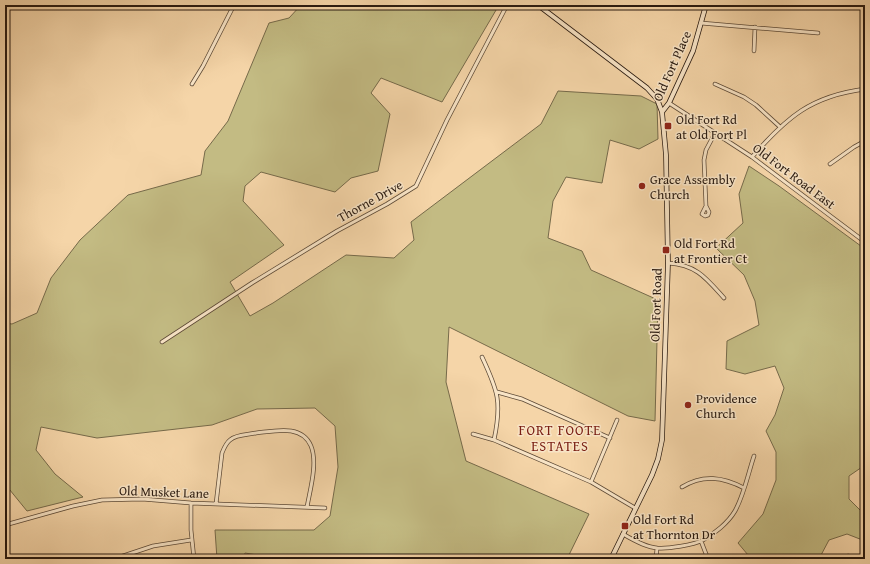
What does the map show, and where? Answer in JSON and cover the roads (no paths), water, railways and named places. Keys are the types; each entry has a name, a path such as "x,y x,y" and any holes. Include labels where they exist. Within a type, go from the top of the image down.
{"main road":[{"name":"Old Fort Road","path":"538,5 647,88 657,99 662,112 667,174 668,263 662,445 655,467 612,559"},
{"name":"Old Fort Place","path":"662,112 669,103 693,51 706,5"}],"street":[{"path":"192,84 203,66 234,5"},
{"name":"Thorne Drive","path":"162,342 252,283 416,186 447,120 507,5"},
{"path":"701,23 818,33"},
{"path":"754,51 755,27"},
{"path":"715,84 756,104 779,126"},
{"path":"752,157 779,126 798,112 814,103 846,92 865,89"},
{"name":"Old Fort Road East","path":"669,103 752,157 865,242"},
{"path":"706,206 704,160 706,150 715,133"},
{"path":"830,164 865,141"},
{"path":"668,263 681,264 696,270 704,276 724,298"},
{"path":"482,357 497,392 498,410 494,440"},
{"path":"497,392 522,399 610,438"},
{"path":"591,482 617,420"},
{"path":"216,504 222,453 230,440 244,435 287,430 303,435 309,441 313,451 314,460 307,507"},
{"path":"473,434 494,440 591,482 636,508"},
{"path":"623,534 637,542 657,548 701,541 720,528 734,513 739,503 754,456"},
{"path":"682,487 695,480 711,478 728,481 744,488"},
{"name":"Old Musket Lane","path":"5,525 73,506 102,500 142,499 191,503 325,508"},
{"path":"191,503 191,540 194,559"},
{"path":"114,559 153,546 191,540"},
{"path":"701,541 708,559"},
{"path":"656,559 657,548"},
{"path":"848,556 865,559"}],"place":[{"name":"Old Fort Rd at Old Fort Pl","path":"668,126"},
{"name":"Grace Assembly Church","path":"642,186"},
{"name":"Old Fort Rd at Frontier Ct","path":"666,250"},
{"name":"Providence Church","path":"688,405"},
{"name":"Old Fort Rd at Thornton Dr","path":"625,526"}],"district":[{"name":"FORT FOOTE ESTATES","path":"560,438"}]}
